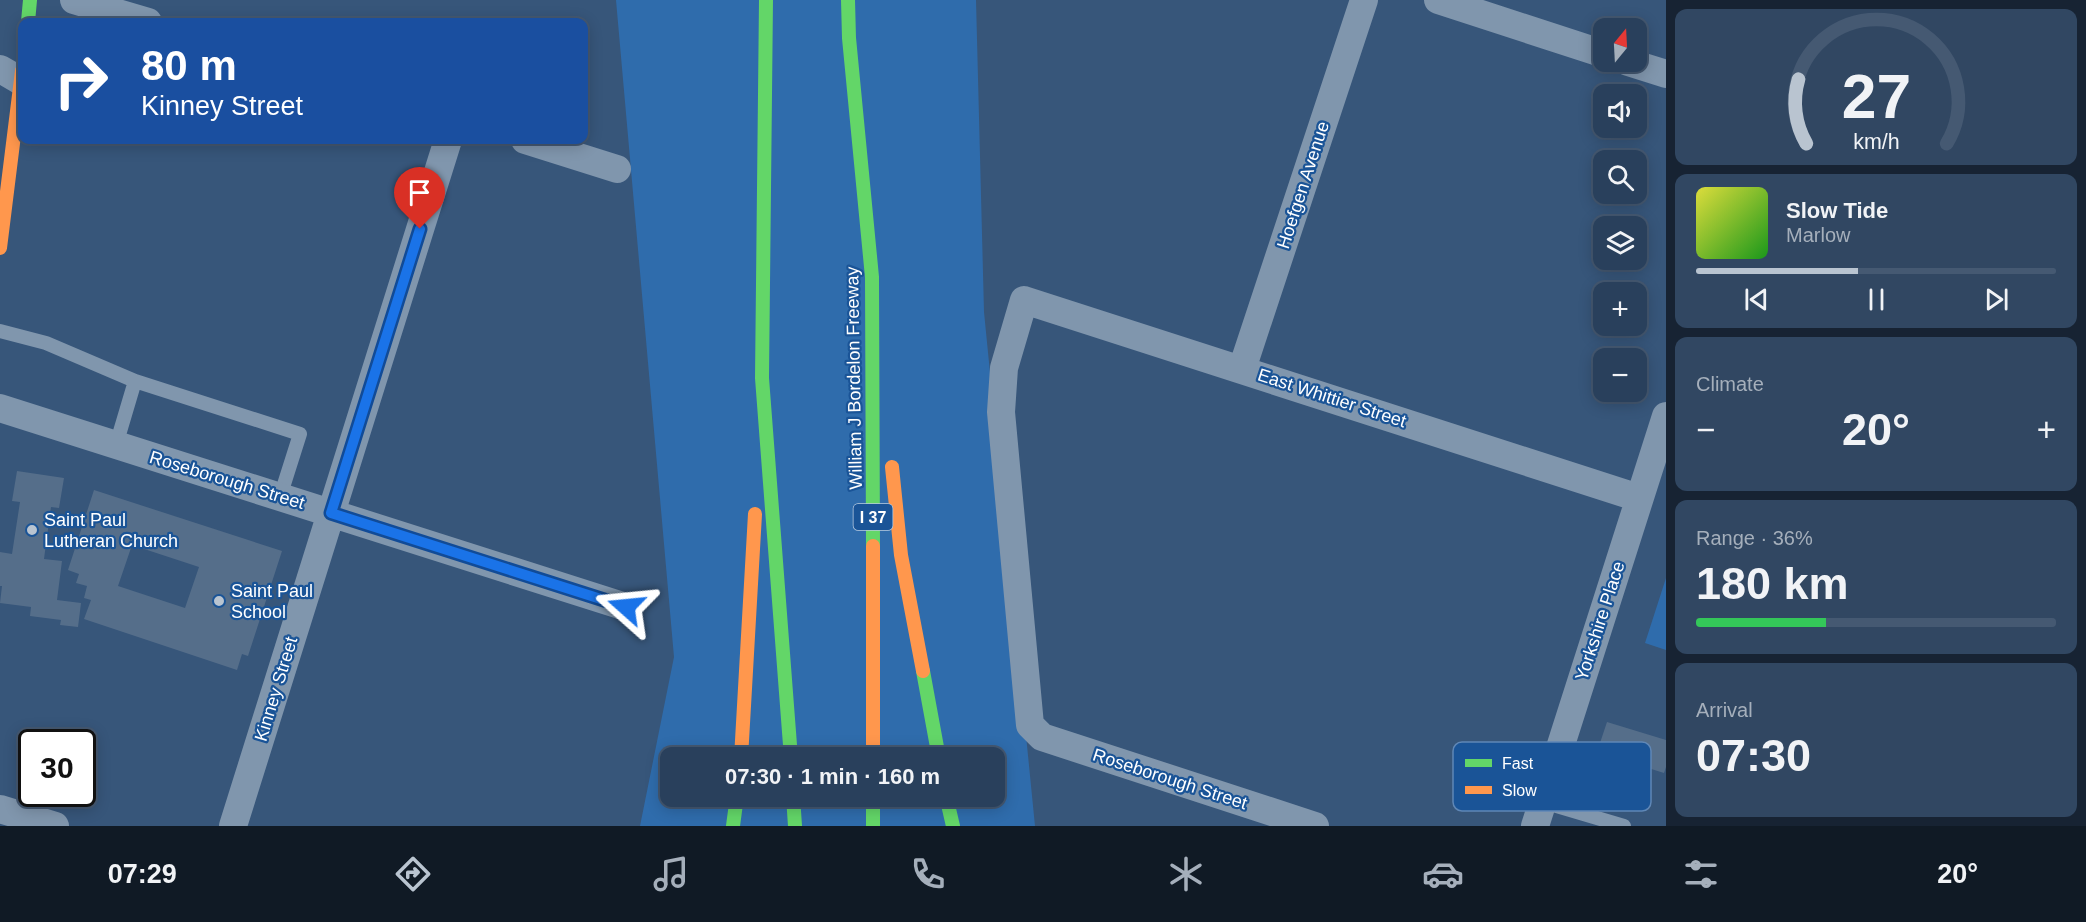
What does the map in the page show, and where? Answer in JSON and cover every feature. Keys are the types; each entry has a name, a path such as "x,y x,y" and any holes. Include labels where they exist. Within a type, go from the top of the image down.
{"main road":[{"path":"28,18 30,0"},
{"path":"742,747 762,378 766,0"},
{"name":"William J Bordelon Freeway","path":"848,0 849,38 872,277 873,747"},
{"path":"0,248 15,74"},
{"path":"872,277 886,414"},
{"path":"762,378 790,747"},
{"path":"890,448 901,555 937,747"},
{"path":"733,826 735,807"},
{"path":"794,807 795,826"},
{"path":"873,807 873,826"},
{"path":"949,807 953,826"}],"street":[{"path":"74,0 135,18"},
{"name":"Hoefgen Avenue","path":"1242,369 1364,0"},
{"path":"1438,0 1593,50"},
{"path":"1647,68 1666,74"},
{"name":"Kinney Street","path":"233,826 446,144"},
{"path":"538,144 617,169"},
{"name":"East Whittier Street","path":"1030,725 1001,412 1004,368 1024,300 1640,498"},
{"name":"Roseborough Street","path":"0,408 626,607"},
{"name":"Yorkshire Place","path":"1562,742 1666,416"},
{"name":"Roseborough Street","path":"1030,725 1042,737 1315,826"},
{"path":"0,809 55,826"}],"lane":[{"path":"0,331 46,343 135,381 300,434 280,497"},
{"path":"116,446 135,381"},
{"path":"1539,814 1623,826"}],"shaded area":[{"path":"616,0 976,0 984,312 1035,826 640,826 674,657"},
{"path":"1666,578 1666,650 1645,643"}],"building":[{"name":"Saint Paul Lutheran Church","path":"17,471 64,478 59,508 51,507 44,559 62,561 57,600 81,603 78,627 60,625 61,620 30,616 31,607 0,603 2,586 0,586 0,552 12,554 20,502 12,501"},
{"path":"94,490 282,551 248,656 242,654 237,670 84,619 91,600 84,598 87,586 76,583 79,574 68,570","holes":["132,545 199,567 185,608 118,586"]},
{"path":"1607,722 1666,740 1664,773 1651,769 1651,742 1600,742"}],"traffic: fast":[{"path":"28,18 30,0"},
{"path":"766,0 762,378 790,747"},
{"path":"848,0 849,38 872,277 873,546"},
{"path":"923,671 937,747"},
{"path":"733,826 736,807"},
{"path":"794,807 795,826"},
{"path":"873,807 873,826"},
{"path":"949,807 953,826"}],"traffic: slow":[{"path":"0,248 18,103"},
{"path":"892,467 901,555 923,671"},
{"path":"742,747 755,514"},
{"path":"873,546 873,747"}],"place":[{"name":"Saint Paul Lutheran Church","path":"32,530"},
{"name":"Saint Paul School","path":"219,601"}],"route":[{"path":"420,229 331,513 626,607"}]}
